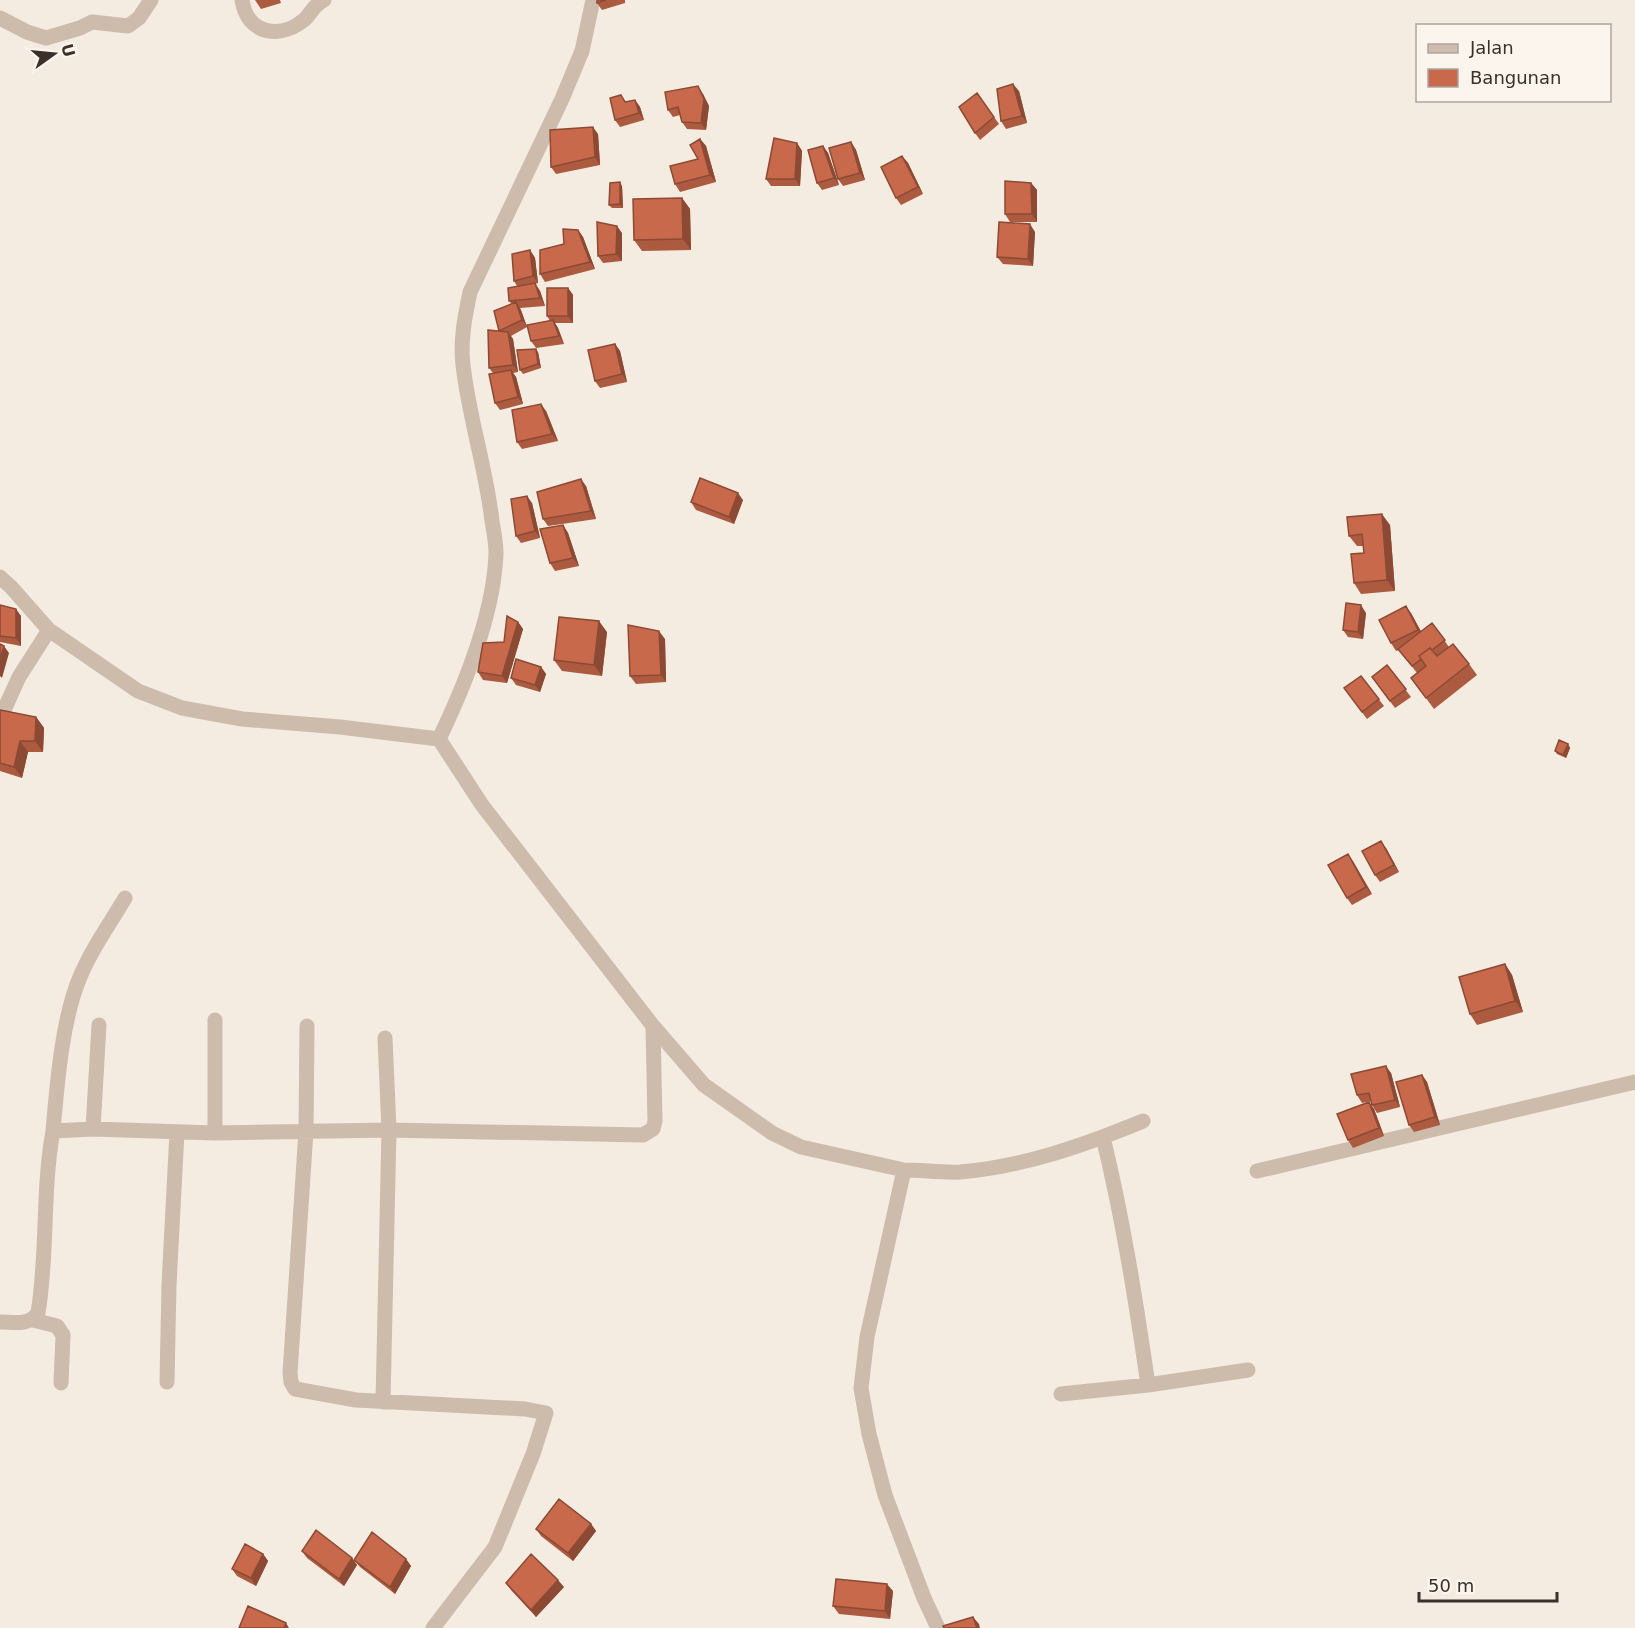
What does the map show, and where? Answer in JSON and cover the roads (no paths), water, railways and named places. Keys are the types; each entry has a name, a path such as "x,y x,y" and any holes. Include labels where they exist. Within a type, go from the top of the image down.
{"street":[{"path":"0,18 27,32 46,38 92,22 128,26 139,18 151,0"},
{"path":"242,0 251,22 258,28 272,33 292,28 324,0"},
{"path":"439,739 453,709 489,609 496,552 489,488 475,434 462,363 463,327 470,292 562,99 582,51 593,0"},
{"path":"0,577 49,630 138,691 182,708 242,719 340,727 439,739"},
{"path":"0,719 19,677 49,630"},
{"path":"439,739 482,805 653,1026 704,1085 772,1133 801,1147 904,1170 959,1172 1027,1161 1143,1122"},
{"path":"33,1320 38,1313 39,1305 45,1249 49,1153 69,1014 79,978 125,898"},
{"path":"215,1020 215,1133"},
{"path":"93,1129 99,1025"},
{"path":"307,1026 306,1131 290,1373 295,1389 356,1401 525,1409 546,1413 533,1454 495,1547 433,1628"},
{"path":"53,1131 93,1129 215,1133 389,1130 643,1135 653,1129 655,1121 653,1026"},
{"path":"383,1402 389,1130 385,1038"},
{"path":"1257,1171 1635,1082"},
{"path":"167,1382 169,1285 177,1132"},
{"path":"1103,1137 1134,1284 1148,1385"},
{"path":"904,1170 867,1337 861,1388 868,1434 885,1495 924,1598 938,1628"},
{"path":"0,1322 22,1323 33,1320 57,1326 63,1335 61,1383"},
{"path":"1061,1394 1148,1385 1248,1370"}]}
